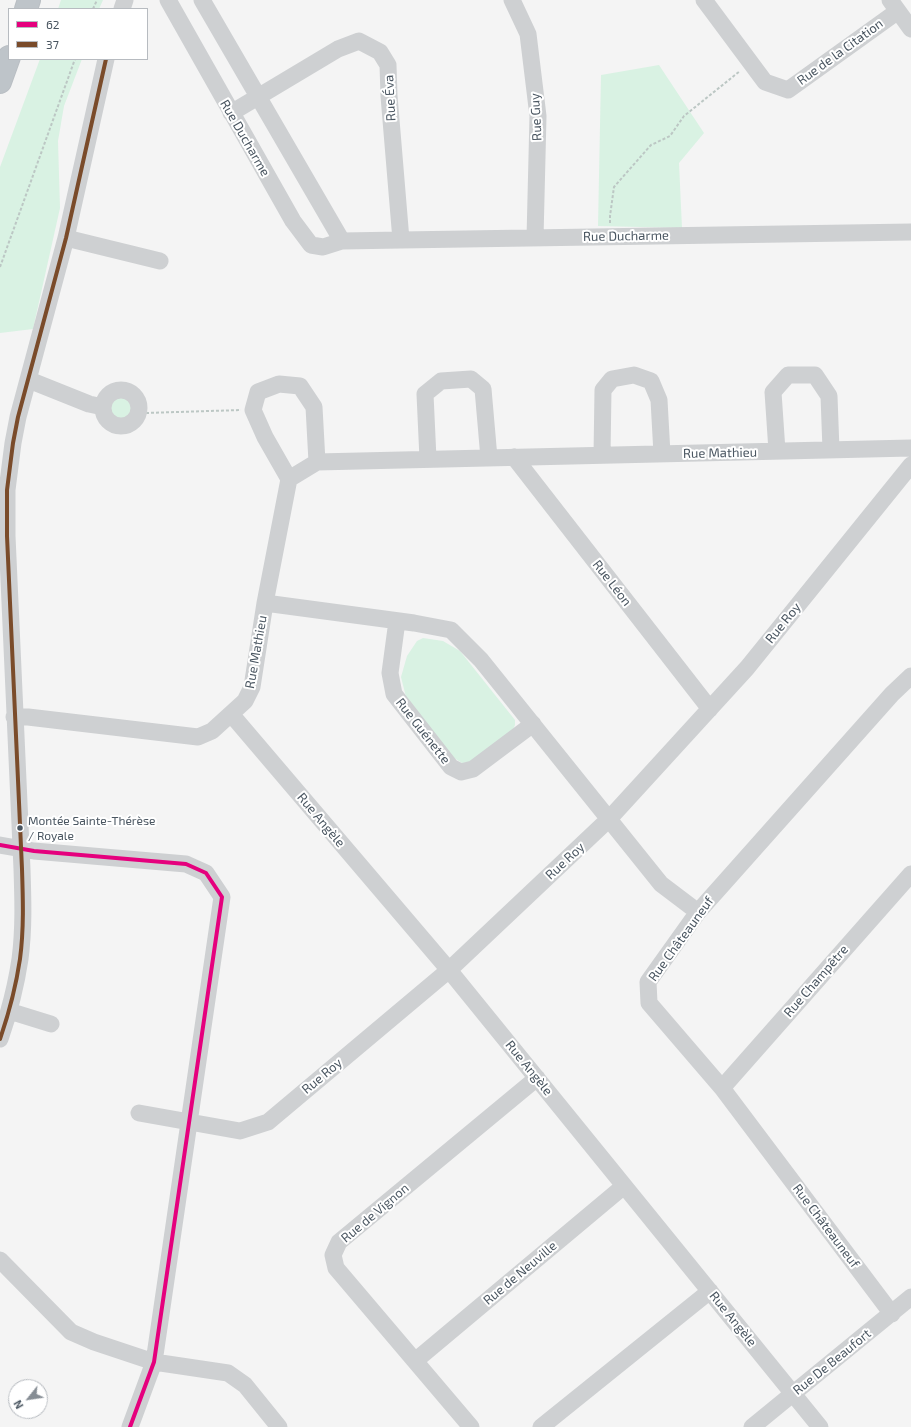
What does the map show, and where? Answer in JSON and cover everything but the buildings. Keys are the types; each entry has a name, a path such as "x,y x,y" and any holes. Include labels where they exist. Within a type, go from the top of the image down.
{"highway":[{"path":"0,82 8,60"}],"street":[{"name":"Rue Ducharme","path":"168,0 293,221 311,245 323,247 342,241 911,232"},
{"path":"202,0 342,241"},
{"name":"Rue Guy","path":"512,0 528,34 538,116 535,238"},
{"name":"Rue de la Citation","path":"704,0 765,82 788,90 894,6"},
{"path":"894,6 911,29"},
{"name":"Rue Éva","path":"231,113 338,49 359,41 380,52 388,65 389,96 401,240"},
{"path":"0,1039 9,1011 21,957 23,916 6,536 7,490 12,448 18,417 66,238 106,60"},
{"path":"66,238 160,261"},
{"path":"602,456 604,390 612,379 634,375 651,381 659,400 662,454"},
{"path":"777,451 773,392 788,375 815,375 829,396 831,450"},
{"path":"428,460 425,394 441,381 472,379 482,389 489,458"},
{"path":"29,380 88,404 103,407"},
{"path":"279,384 300,386 314,407 317,462 289,479 265,436 253,410 258,392 279,384"},
{"name":"Rue Mathieu","path":"317,462 911,448"},
{"name":"Rue Léon","path":"514,457 710,709"},
{"name":"Rue Roy","path":"139,1113 240,1131 268,1122 449,970 609,819 747,668 911,465"},
{"name":"Rue Mathieu","path":"14,717 28,717 198,738 212,731 245,701 252,687 265,603 289,479"},
{"path":"265,603 451,630 481,660 661,884 698,912"},
{"name":"Rue Guénette","path":"397,621 390,673 394,694 451,767 461,772 473,769 532,724"},
{"name":"Rue Châteauneuf","path":"892,1314 722,1088 650,1002 648,982 698,912 892,694 911,676"},
{"name":"Rue Angèle","path":"231,714 449,970 794,1393 820,1427"},
{"path":"0,845 186,864 206,873 222,897 154,1362 130,1427"},
{"name":"Rue Champêtre","path":"722,1088 911,874"},
{"path":"9,1011 51,1024"},
{"name":"Rue de Vignon","path":"471,1427 336,1268 333,1255 339,1242 537,1078"},
{"name":"Rue de Neuville","path":"415,1361 624,1186"},
{"path":"0,1260 71,1332 94,1342 154,1362 228,1374 245,1385 279,1427"},
{"path":"541,1427 710,1291"},
{"name":"Rue De Beaufort","path":"752,1427 911,1297"}],"path":[{"path":"0,267 75,60"},
{"path":"612,236 610,216 614,187 651,145 670,136 684,116 751,63"},
{"path":"146,413 253,410"}],"green space":[{"path":"61,0 103,0 99,8 58,8"},
{"path":"40,60 82,60 64,106 58,141 60,208 33,329 0,333 0,167"},
{"path":"659,65 704,133 679,163 682,228 598,226 601,75"},
{"path":"121,397 129,400 132,408 129,416 121,419 113,416 110,408 113,400"},
{"path":"423,638 443,641 460,651 515,720 515,725 512,732 474,762 462,763 454,758 406,697 401,677 407,656 417,641"}],"transit line":[{"name":"37","path":"0,1039 12,999 18,969 23,914 7,536 7,490 18,417 66,238 106,60"},
{"name":"62","path":"0,845 34,851 186,864 206,873 222,897 154,1362 130,1427"}],"place":[{"name":"Montée Sainte-Thérèse / Royale","path":"20,828"}]}
